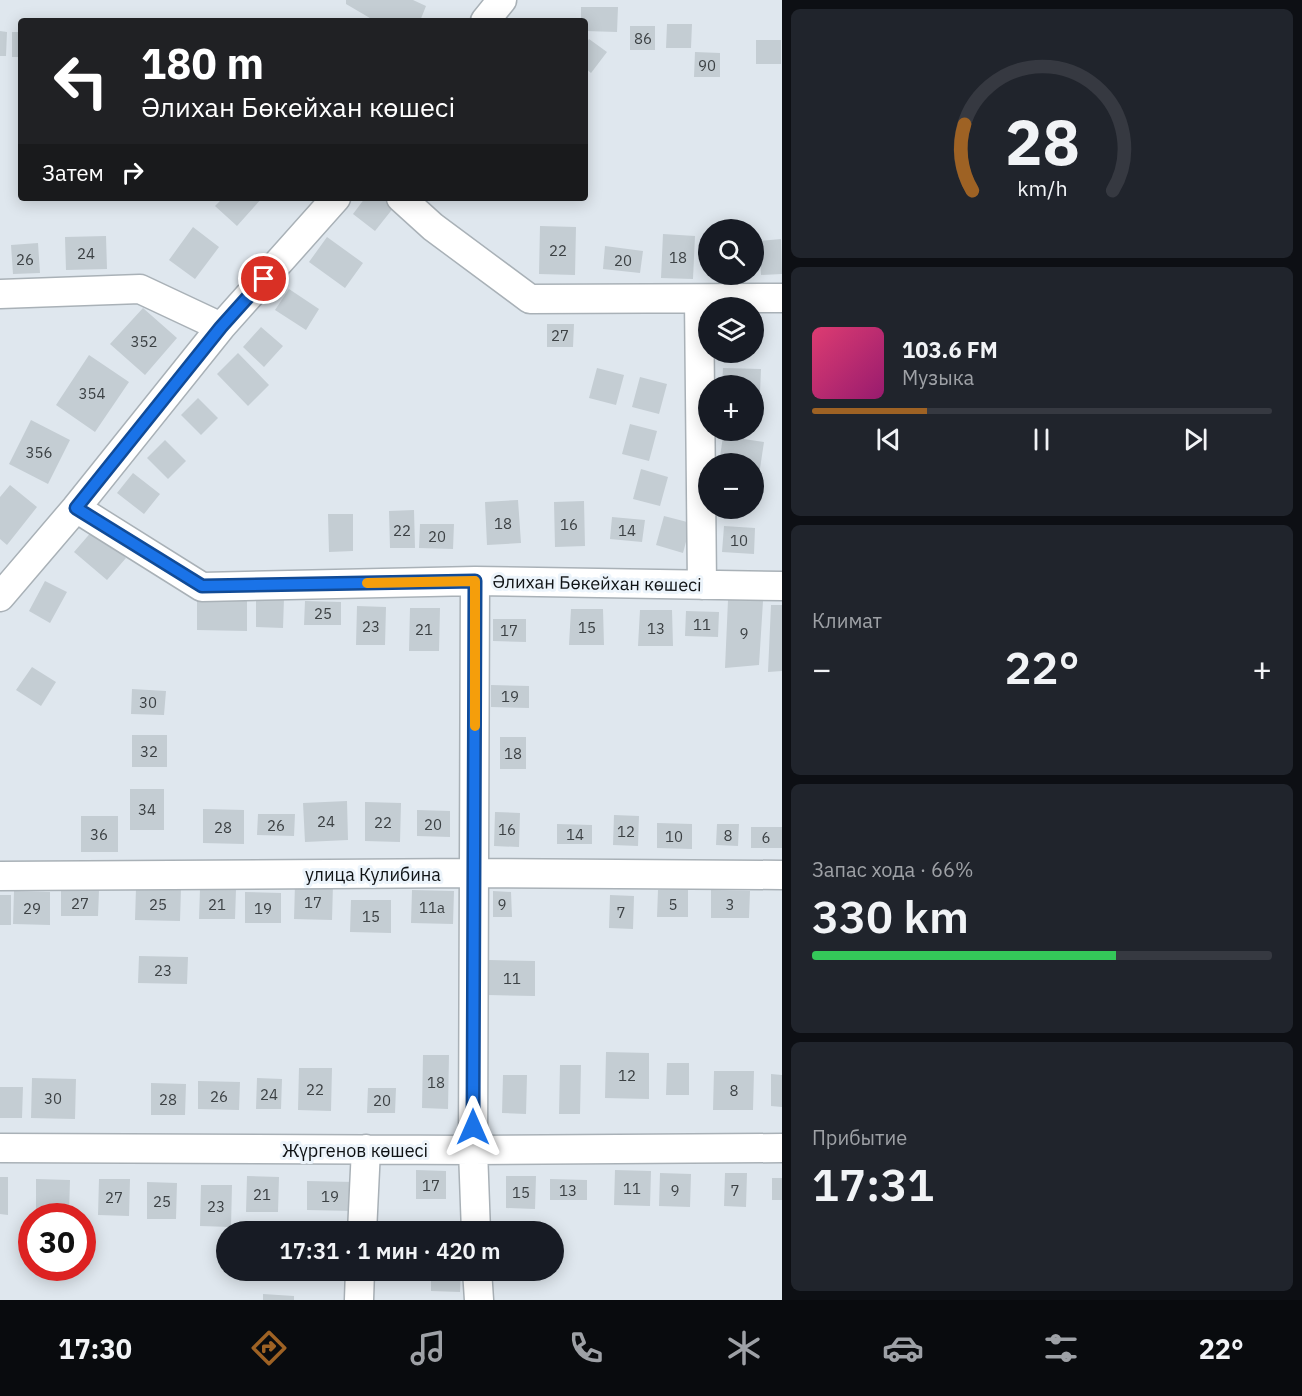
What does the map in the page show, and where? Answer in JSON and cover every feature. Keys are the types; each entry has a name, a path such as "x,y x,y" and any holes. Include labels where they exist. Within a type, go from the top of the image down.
{"street":[{"path":"487,18 502,0"},
{"path":"0,597 76,508 221,327 333,201"},
{"path":"404,201 433,227 530,299 698,299"},
{"path":"0,294 140,290 221,327"},
{"path":"764,298 782,298"},
{"path":"700,363 702,585"},
{"name":"Әлихан Бөкейхан көшесі","path":"76,508 202,586 475,581 782,586"},
{"path":"475,581 473,1150 476,1221"},
{"name":"улица Кулибина","path":"0,876 474,873 782,875"},
{"name":"Жүргенов көшесі","path":"0,1148 473,1150 782,1148"},
{"path":"363,1221 366,1149"},
{"path":"359,1300 360,1281"},
{"path":"478,1281 479,1300"}],"building":[{"path":"346,0 413,0 426,6 421,18 370,18 346,4"},
{"path":"581,7 618,7 617,32 588,31 588,18 581,18"},
{"path":"667,24 692,24 691,48 666,48"},
{"path":"630,26 655,26 655,50 630,50"},
{"path":"0,31 7,32 6,56 0,56"},
{"path":"12,32 18,32 18,57 12,57"},
{"path":"589,39 607,52 591,73 588,70"},
{"path":"756,40 781,40 781,64 756,64"},
{"path":"695,52 720,53 720,77 694,77"},
{"path":"220,201 259,201 237,226 215,206"},
{"path":"363,201 387,201 394,207 375,231 353,214"},
{"path":"540,226 576,227 575,275 539,274"},
{"path":"193,227 219,247 195,279 169,260"},
{"path":"663,234 695,236 693,279 661,278"},
{"path":"106,236 107,269 66,270 65,237"},
{"path":"327,237 363,263 345,288 309,262"},
{"path":"781,239 782,274 764,275 764,241"},
{"path":"38,243 40,273 13,274 11,245"},
{"path":"605,246 643,251 640,273 603,269"},
{"path":"289,289 319,309 306,330 275,310"},
{"path":"143,308 177,338 145,375 110,344"},
{"path":"547,324 574,324 573,347 547,347"},
{"path":"261,327 283,346 264,367 243,347"},
{"path":"238,353 269,385 248,406 217,374"},
{"path":"89,355 129,382 95,432 56,405"},
{"path":"597,368 624,375 616,405 589,398"},
{"path":"723,368 761,369 761,375 723,375"},
{"path":"640,377 667,384 659,414 632,407"},
{"path":"198,398 218,418 201,435 181,415"},
{"path":"31,420 70,440 48,484 9,464"},
{"path":"630,424 657,431 649,461 622,454"},
{"path":"165,440 186,461 168,479 147,458"},
{"path":"722,441 764,442 762,453 721,453"},
{"path":"641,469 668,477 660,506 633,499"},
{"path":"133,473 160,494 144,514 117,493"},
{"path":"10,485 37,507 7,545 0,539 0,497"},
{"path":"518,500 521,543 487,545 485,502"},
{"path":"584,501 585,546 555,547 554,502"},
{"path":"414,510 415,548 390,548 389,511"},
{"path":"328,514 353,514 353,551 329,552"},
{"path":"664,516 691,523 683,553 656,545"},
{"path":"612,517 645,520 642,542 610,539"},
{"path":"420,524 454,524 453,549 419,548"},
{"path":"724,526 755,528 754,554 722,552"},
{"path":"93,530 126,558 107,580 74,552"},
{"path":"45,581 67,592 50,623 29,611"},
{"path":"256,598 284,598 283,628 256,627"},
{"path":"197,599 247,600 247,631 197,630"},
{"path":"728,600 763,601 759,665 725,668"},
{"path":"305,601 341,602 341,625 304,625"},
{"path":"771,605 782,605 782,671 768,672"},
{"path":"357,606 386,607 385,645 356,645"},
{"path":"410,608 440,608 439,651 409,651"},
{"path":"571,609 603,609 604,645 569,645"},
{"path":"640,610 672,610 673,646 638,646"},
{"path":"686,611 719,612 718,637 685,636"},
{"path":"493,619 526,619 526,642 493,641"},
{"path":"32,667 56,682 41,706 16,690"},
{"path":"491,685 529,686 529,708 491,707"},
{"path":"132,689 166,691 164,715 131,714"},
{"path":"132,735 167,735 167,767 132,767"},
{"path":"500,737 526,737 526,769 500,769"},
{"path":"130,789 164,789 164,830 130,830"},
{"path":"347,801 348,840 305,842 303,803"},
{"path":"365,802 401,803 400,842 365,841"},
{"path":"203,809 244,810 244,844 203,843"},
{"path":"417,810 450,811 450,837 417,836"},
{"path":"495,812 520,813 519,847 494,846"},
{"path":"258,814 295,814 294,836 257,835"},
{"path":"614,815 639,816 638,846 613,845"},
{"path":"81,816 118,816 118,852 81,852"},
{"path":"657,823 692,824 692,849 657,848"},
{"path":"557,824 592,825 592,844 557,844"},
{"path":"717,824 739,824 738,846 716,845"},
{"path":"751,827 782,827 782,848 751,848"},
{"path":"295,884 333,884 332,920 294,919"},
{"path":"136,888 181,888 180,921 135,920"},
{"path":"61,889 99,890 98,916 61,916"},
{"path":"200,889 236,889 235,919 199,919"},
{"path":"412,890 454,891 453,924 411,923"},
{"path":"658,890 688,890 688,917 657,917"},
{"path":"711,890 750,891 749,918 711,918"},
{"path":"14,891 50,892 50,925 13,924"},
{"path":"493,891 511,892 512,917 493,917"},
{"path":"245,892 281,893 281,923 245,923"},
{"path":"0,895 11,895 11,925 0,925"},
{"path":"610,895 634,896 633,929 609,928"},
{"path":"351,900 391,900 391,933 350,932"},
{"path":"139,956 188,957 187,984 138,983"},
{"path":"489,960 535,961 535,996 488,995"},
{"path":"606,1052 649,1053 649,1099 605,1098"},
{"path":"423,1055 449,1055 448,1109 422,1108"},
{"path":"667,1063 689,1063 689,1095 666,1095"},
{"path":"560,1065 581,1065 580,1114 559,1114"},
{"path":"299,1068 332,1068 331,1111 298,1110"},
{"path":"714,1071 754,1071 753,1110 713,1110"},
{"path":"771,1074 782,1075 782,1107 771,1106"},
{"path":"503,1075 527,1075 526,1114 502,1113"},
{"path":"32,1078 76,1079 75,1119 31,1118"},
{"path":"257,1078 282,1079 281,1109 256,1109"},
{"path":"198,1081 240,1082 239,1110 198,1109"},
{"path":"151,1083 186,1084 185,1115 151,1115"},
{"path":"0,1087 23,1087 22,1118 0,1118"},
{"path":"368,1088 396,1088 395,1113 367,1113"},
{"path":"416,1170 446,1171 446,1199 416,1199"},
{"path":"615,1170 651,1171 650,1206 614,1205"},
{"path":"660,1173 691,1174 690,1207 659,1206"},
{"path":"725,1173 747,1173 746,1207 724,1206"},
{"path":"247,1176 279,1177 278,1212 246,1212"},
{"path":"506,1176 536,1176 535,1209 506,1208"},
{"path":"0,1177 8,1177 8,1215 0,1214"},
{"path":"772,1178 782,1178 782,1200 772,1200"},
{"path":"36,1179 70,1180 69,1203 36,1203"},
{"path":"99,1179 130,1179 129,1216 98,1215"},
{"path":"550,1179 587,1180 587,1200 550,1200"},
{"path":"307,1181 354,1182 353,1211 307,1210"},
{"path":"147,1182 177,1183 176,1219 147,1219"},
{"path":"201,1185 232,1185 231,1221 216,1221 216,1227 200,1226"},
{"path":"431,1281 460,1281 460,1292 431,1291"},
{"path":"263,1294 294,1296 294,1300 263,1300"}],"slow traffic":[{"path":"367,583 475,581 475,726"}],"route":[{"path":"264,279 221,327 76,508 202,586 475,581 473,1127"}]}
